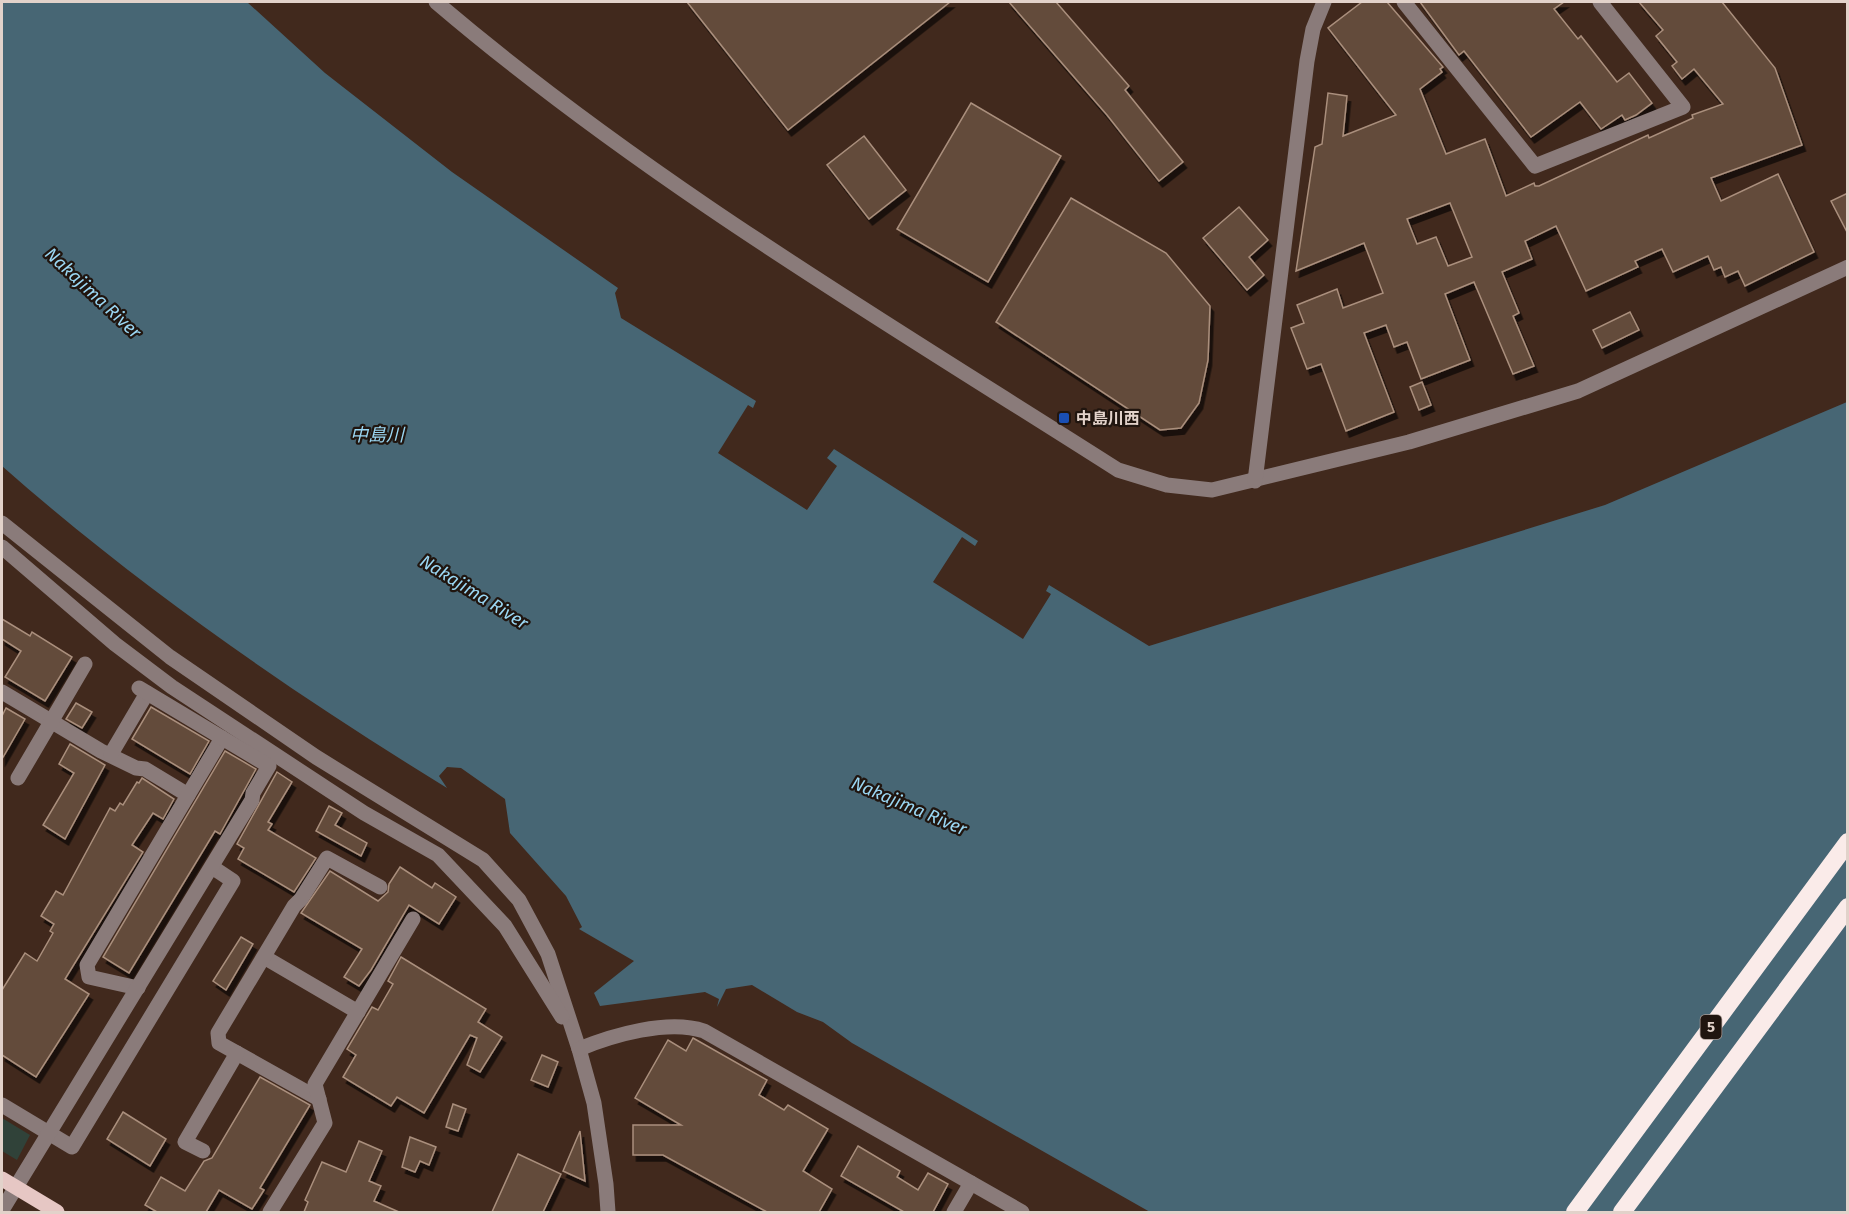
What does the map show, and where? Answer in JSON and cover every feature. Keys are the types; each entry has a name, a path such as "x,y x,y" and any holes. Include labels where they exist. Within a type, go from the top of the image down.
{"highway":[{"name":"5","path":"1575,1212 1848,842"},
{"name":"5","path":"1622,1212 1848,907"}],"main road":[{"path":"8,1183 57,1212"}],"street":[{"path":"436,2 508,63 697,201 1118,470 1141,479 1193,489 1212,490 1255,481 1409,442 1578,391 1848,267"},
{"path":"1255,481 1306,61 1313,29 1324,2"},
{"path":"1404,2 1535,165 1683,107 1600,2"},
{"path":"2,523 170,657 316,757 483,860 519,900 548,954 579,1049 594,1103 608,1212"},
{"path":"2,547 115,644 172,687 364,813 438,855 505,926 544,985 579,1049"},
{"path":"18,778 85,664"},
{"path":"2,1210 8,1183 49,1132 212,867 269,766 143,690 111,754"},
{"path":"2,692 52,722 136,768 145,769 188,795"},
{"path":"138,987 89,977 87,965 222,738"},
{"path":"319,1099 219,1043 218,1033 294,906 302,899 327,858 380,887"},
{"path":"2,1105 72,1147 233,881 212,867"},
{"path":"270,1212 325,1123 315,1084 413,919"},
{"path":"264,957 358,1012"},
{"path":"579,1049 614,1034 679,1027 694,1028 1022,1212"},
{"path":"203,1151 185,1142 237,1053"},
{"path":"954,1212 971,1183"}],"green space":[{"path":"2,1118 30,1135 17,1160 2,1151"}],"water":[{"path":"2,2 247,2 325,73 452,172 618,288 615,293 621,318 756,401 753,408 748,405 718,453 807,510 837,466 827,458 834,449 978,541 975,546 962,537 933,582 1023,639 1051,594 1046,591 1049,585 1149,646 1605,505 1847,402 1847,1212 1150,1212 852,1043 823,1022 797,1012 752,985 726,989 717,1007 719,999 705,992 600,1006 594,993 634,961 579,929 582,927 566,896 510,833 505,799 461,768 447,767 439,776 447,788 331,714 162,596 54,511 2,466"}],"building":[{"path":"687,2 950,2 788,130"},
{"path":"1009,2 1056,2 1129,86 1125,90 1183,162 1159,181 1107,115"},
{"path":"1362,2 1387,2 1443,67 1440,69 1442,72 1420,89 1446,154 1485,139 1506,196 1534,183 1535,186 1539,186 1648,135 1649,138 1693,118 1692,115 1723,104 1694,69 1682,79 1672,66 1677,62 1656,36 1663,30 1639,2 1722,2 1775,68 1802,145 1711,178 1721,201 1778,174 1814,252 1745,286 1738,271 1725,277 1721,267 1714,270 1708,256 1673,272 1662,249 1635,261 1638,267 1586,291 1556,226 1525,241 1532,259 1502,272 1519,313 1513,316 1534,366 1513,374 1474,282 1445,294 1470,360 1421,379 1407,342 1394,347 1386,325 1364,333 1394,412 1346,431 1321,364 1307,369 1291,328 1304,323 1297,305 1337,289 1343,308 1383,293 1364,243 1296,271 1315,147 1322,144 1328,93 1347,96 1343,136 1396,115 1328,28","holes":["1450,203 1472,257 1448,266 1436,237 1417,244 1407,219"]},
{"path":"1420,2 1564,2 1554,9 1578,39 1581,36 1617,82 1629,73 1652,103 1636,115 1625,120 1622,115 1601,129 1580,102 1531,137 1464,51 1459,55"},
{"path":"971,103 1061,156 988,282 897,229"},
{"path":"864,136 906,190 869,219 827,165"},
{"path":"1848,193 1848,234 1831,201"},
{"path":"1071,198 1166,253 1210,306 1208,360 1199,403 1181,428 1160,430 996,322"},
{"path":"1239,207 1268,240 1249,257 1264,275 1247,290 1203,238"},
{"path":"1630,312 1639,330 1602,348 1593,330"},
{"path":"1422,382 1431,405 1419,410 1410,387"},
{"path":"2,619 30,636 32,632 72,657 45,701 5,677 21,651 2,639"},
{"path":"76,703 92,712 82,728 66,719"},
{"path":"151,707 209,741 190,774 132,739"},
{"path":"6,708 25,719 2,759 2,716"},
{"path":"70,744 105,765 65,839 43,825 74,773 59,764"},
{"path":"225,751 256,769 220,834 215,831 129,973 103,957"},
{"path":"277,772 292,782 268,822 272,824 268,830 316,858 294,892 238,859 244,848 237,844"},
{"path":"142,778 174,799 163,819 153,813 132,845 143,852 65,979 89,994 36,1077 2,1055 2,990 25,953 37,961 53,933 50,931 54,924 41,916 56,891 63,895 110,808 115,811 120,803 123,805"},
{"path":"329,806 342,813 335,825 367,843 361,856 316,831"},
{"path":"400,867 432,888 435,883 456,897 439,924 409,905 371,970 359,986 344,977 362,949 301,913 330,871 378,901 388,892 389,884"},
{"path":"241,937 253,944 226,990 213,981"},
{"path":"401,957 486,1009 478,1022 502,1037 480,1072 467,1065 477,1038 470,1035 424,1113 397,1097 391,1106 343,1077 356,1055 347,1049 372,1007 378,1010 393,984 388,981"},
{"path":"693,1038 767,1080 759,1095 784,1110 788,1105 828,1129 803,1171 832,1189 819,1212 767,1212 663,1155 633,1155 633,1125 681,1125 635,1098 668,1040 686,1051"},
{"path":"542,1055 558,1062 548,1087 531,1080"},
{"path":"260,1077 310,1105 260,1188 264,1190 252,1209 219,1190 206,1212 157,1212 145,1205 161,1177 185,1191 204,1161 212,1158"},
{"path":"453,1104 466,1109 458,1131 446,1127"},
{"path":"123,1112 166,1139 150,1166 107,1139"},
{"path":"580,1131 585,1181 563,1171"},
{"path":"410,1137 436,1147 429,1165 420,1161 415,1172 402,1167"},
{"path":"359,1141 382,1151 369,1181 381,1186 374,1201 399,1212 304,1212 308,1202 305,1200 322,1162 346,1172"},
{"path":"858,1146 900,1171 897,1177 918,1190 928,1173 948,1184 933,1212 904,1212 841,1176"},
{"path":"518,1154 561,1174 543,1212 492,1212"}],"place":[{"name":"中島川西","path":"1064,418"}],"water label":[{"name":"Nakajima River","path":"93,293"},
{"name":"中島川","path":"377,435"},
{"name":"Nakajima River","path":"474,592"},
{"name":"Nakajima River","path":"909,806"}]}
